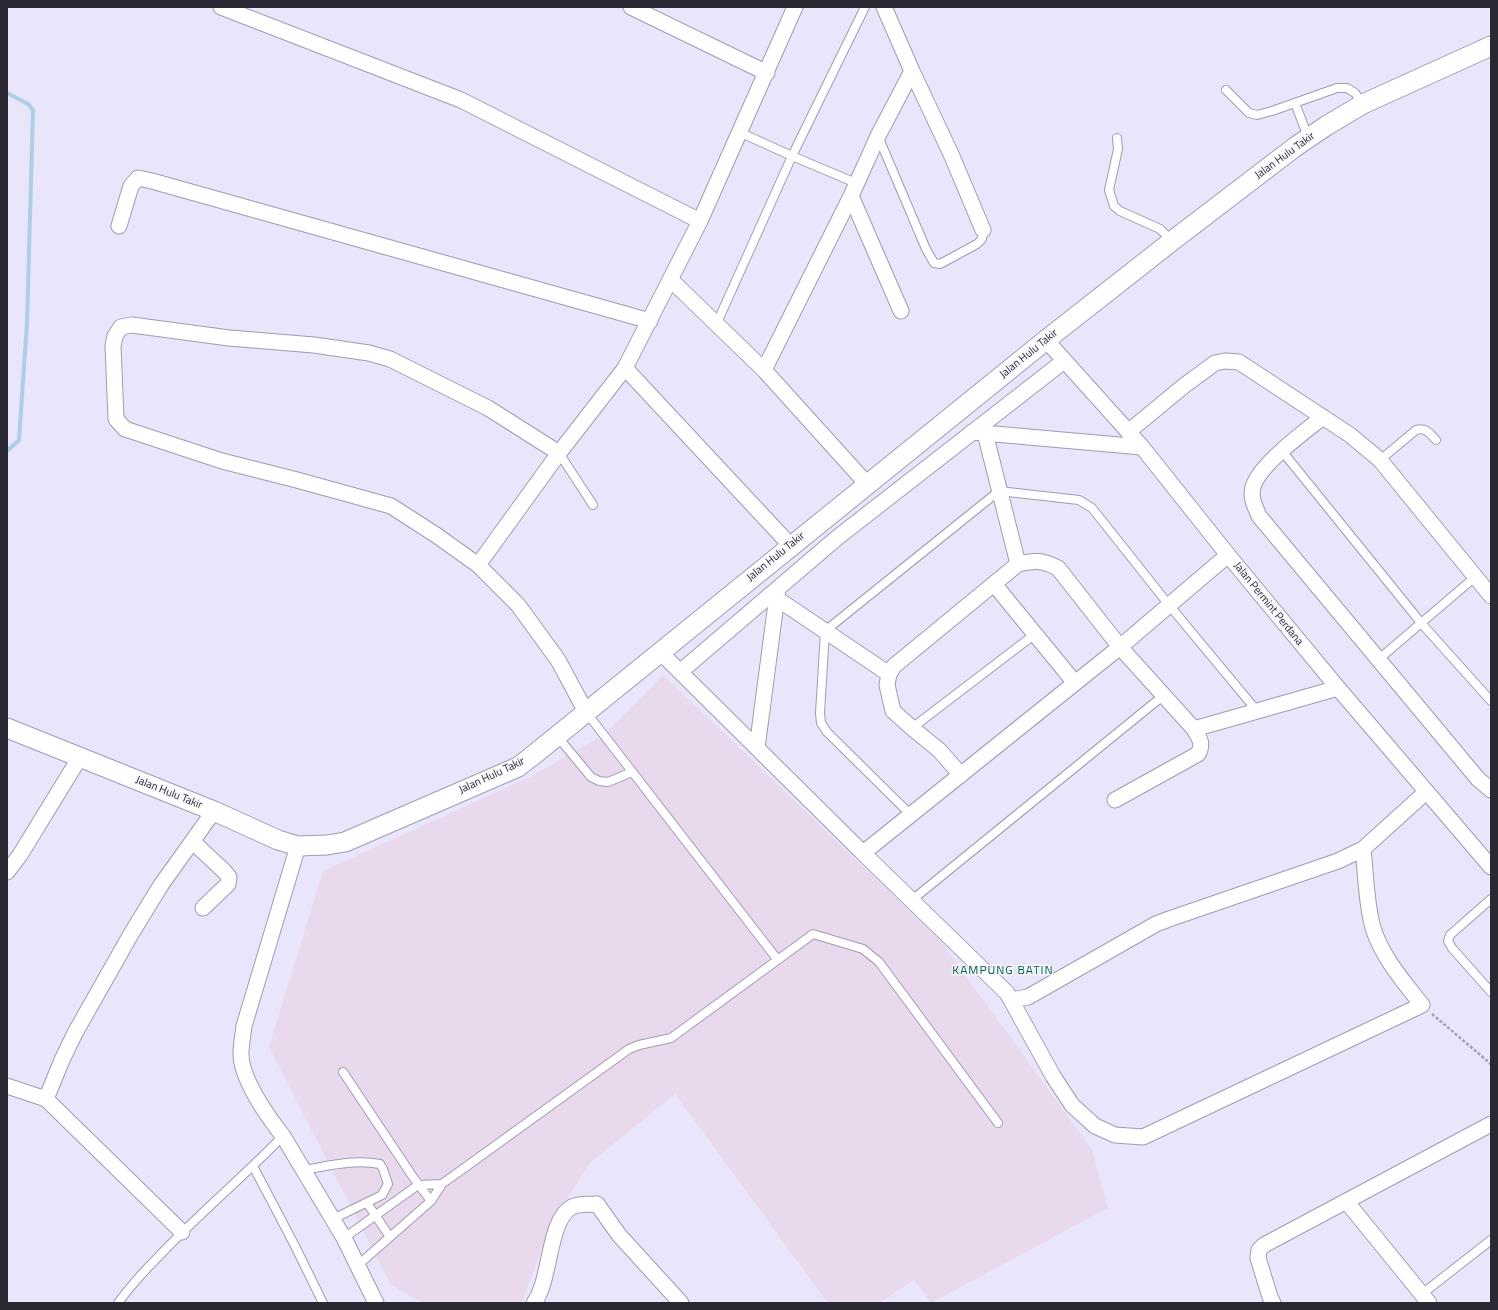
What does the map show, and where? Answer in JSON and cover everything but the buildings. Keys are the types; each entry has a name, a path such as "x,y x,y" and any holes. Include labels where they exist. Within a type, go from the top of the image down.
{"street":[{"path":"221,7 460,100 700,221"},
{"path":"631,7 767,73"},
{"path":"478,565 559,453 625,368 700,221 795,7"},
{"path":"884,7 951,154 983,230"},
{"name":"Jalan Hulu Takir","path":"7,728 214,811 278,840 298,846 327,845 345,842 518,767 1046,340 1172,241 1309,138 1363,104 1491,46"},
{"path":"764,370 854,189 878,136 912,71"},
{"path":"119,226 131,186 138,178 152,180 650,321"},
{"path":"854,189 901,311"},
{"path":"671,280 764,370 868,484"},
{"path":"559,453 488,408 390,359 369,353 314,345 229,338 132,325 121,327 115,336 113,346 116,419 125,429 222,461 391,506 436,534 478,565 518,604 558,660 586,712"},
{"name":"Jalan Permint Perdana","path":"1046,340 1142,447 1228,555 1338,688 1491,867"},
{"path":"680,672 777,593 838,537 979,432 1064,361"},
{"path":"1128,432 1185,385 1215,364 1225,361 1239,362 1350,435 1380,460 1491,596"},
{"path":"625,368 791,546"},
{"path":"1323,417 1282,451 1258,474 1253,487 1252,501 1259,516 1478,779 1491,790"},
{"path":"979,432 1142,447"},
{"path":"979,432 999,491 1018,564"},
{"path":"863,854 1120,647 1228,555"},
{"path":"961,775 939,750 893,711 887,685 889,674 894,666 1018,564 1032,561 1045,562 1058,568 1120,647 1194,729 1200,740 1201,748 1198,754 1115,800"},
{"path":"994,584 1075,683"},
{"path":"777,593 825,631 889,674"},
{"path":"757,748 777,593"},
{"path":"660,652 863,854 1007,993 1053,1076 1072,1105 1096,1126 1115,1135 1143,1137 1422,1005 1395,971 1374,928 1369,904 1363,849"},
{"path":"1194,729 1338,688"},
{"path":"7,872 20,855 80,757"},
{"path":"1012,1000 1028,996 1156,924 1338,861 1363,849 1426,792"},
{"path":"46,1099 75,1033 131,934 161,885 214,811"},
{"path":"193,842 229,877 228,884 203,908"},
{"path":"298,846 244,1026 241,1055 247,1078 269,1118 283,1136 344,1238 376,1303"},
{"path":"7,1086 46,1099 182,1232"},
{"path":"1273,1303 1270,1298 1258,1258 1259,1250 1264,1245 1491,1124"},
{"path":"1346,1201 1426,1299"},
{"path":"534,1303 543,1281 554,1236 564,1212 573,1206 597,1204 619,1235 681,1303"}],"lane":[{"path":"716,325 792,156 865,7"},
{"path":"1226,90 1249,113 1257,115 1337,88 1347,88 1354,93 1363,104"},
{"path":"1295,103 1309,138"},
{"path":"739,132 792,156 854,189"},
{"path":"878,136 926,249 934,262 940,264 977,244 982,239 983,230"},
{"path":"1117,138 1118,149 1110,190 1114,206 1120,211 1160,229 1172,241"},
{"path":"1380,460 1416,430 1426,430 1436,440"},
{"path":"1282,451 1422,624 1491,701"},
{"path":"559,453 593,505"},
{"path":"911,815 827,732 821,723 820,713 825,631 999,491 1079,500 1092,508 1169,605 1257,711"},
{"path":"1379,659 1422,624 1475,577"},
{"path":"912,728 1035,634"},
{"path":"912,900 1164,695"},
{"path":"586,712 777,959"},
{"path":"557,736 591,777 599,781 608,782 632,772"},
{"path":"1491,899 1450,935 1448,941 1452,948 1491,992"},
{"path":"358,1265 431,1201 442,1184 629,1049 639,1044 670,1038 813,934 863,949 879,962 998,1124"},
{"path":"343,1072 418,1185 431,1201"},
{"path":"118,1303 129,1288 182,1232 283,1136"},
{"path":"303,1170 347,1163 372,1162 380,1164 384,1169 388,1184 382,1195 333,1219"},
{"path":"253,1166 323,1303"},
{"path":"344,1238 418,1185 442,1184"},
{"path":"367,1203 390,1237"},
{"path":"1426,1299 1491,1240"}],"path":[{"path":"1422,1005 1491,1064"}],"shaded area":[{"path":"663,675 939,939 1092,1150 1108,1208 931,1303 914,1280 879,1303 828,1303 675,1094 590,1163 553,1221 522,1301 518,1303 423,1303 391,1285 269,1047 323,871 532,776 603,735"}],"waterway":[{"path":"7,93 28,104 33,110 27,323 19,440 7,451"}],"district":[{"name":"KAMPUNG BATIN","path":"1003,971"}]}
